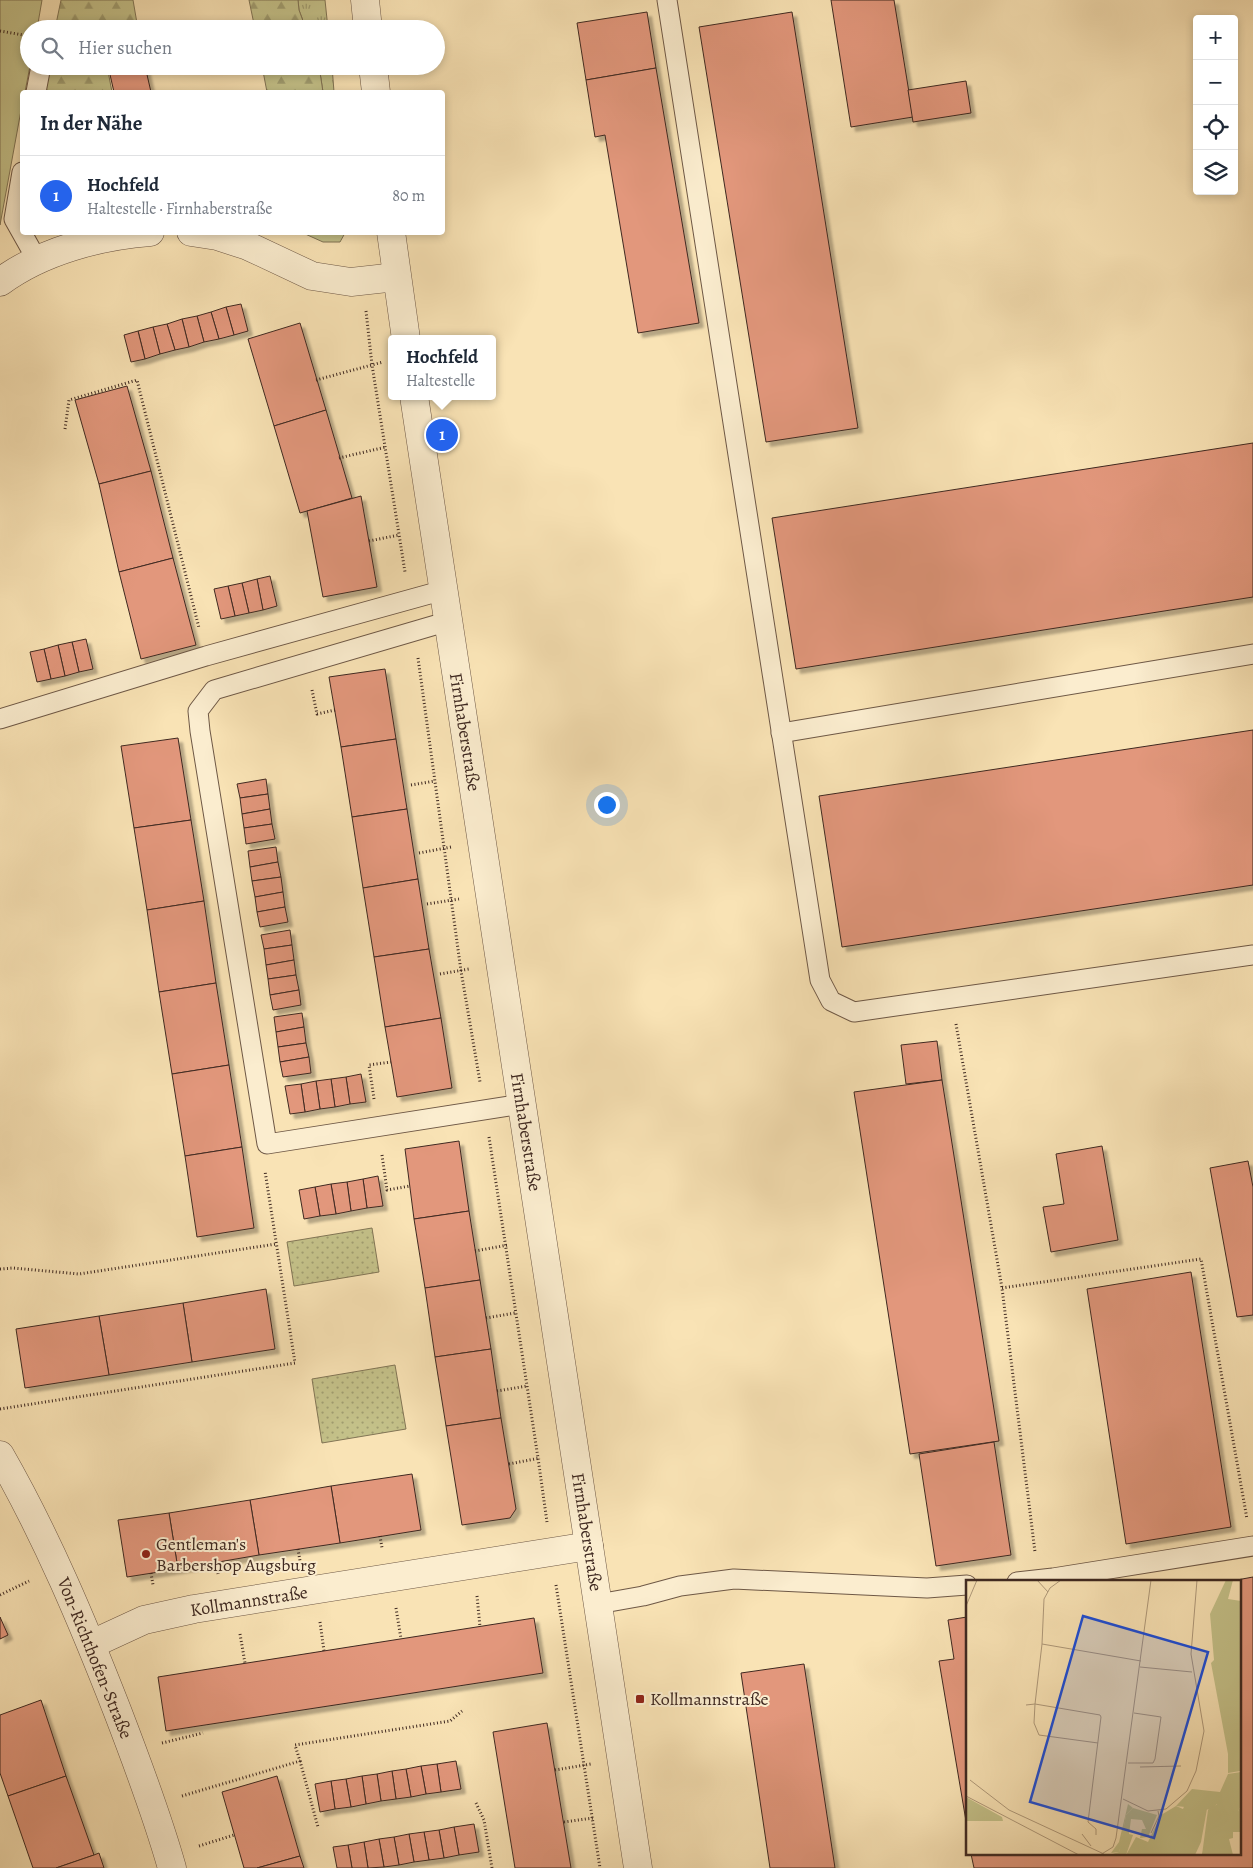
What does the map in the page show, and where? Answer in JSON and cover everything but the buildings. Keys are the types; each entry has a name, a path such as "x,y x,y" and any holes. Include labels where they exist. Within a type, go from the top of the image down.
{"street":[{"path":"365,0 367,20"},
{"path":"373,75 376,90"},
{"path":"0,282 37,260 87,242 128,235"},
{"path":"210,235 248,246 312,276 351,282 396,278"},
{"path":"391,235 405,335"},
{"name":"Firnhaberstraße","path":"415,400 638,1868"},
{"name":"Von-Richthofen-Straße","path":"0,1456 19,1488 58,1566 92,1644 152,1805 172,1868"},
{"name":"Kollmannstraße","path":"92,1644 144,1620 194,1609 589,1546"}],"lane":[{"path":"667,0 820,980 832,1001 854,1012 1253,954"},
{"path":"36,90 39,75"},
{"path":"20,184 14,220 20,230"},
{"path":"23,235 37,260"},
{"path":"0,719 206,656 444,590"},
{"path":"448,621 214,690 198,712 267,1144 522,1104"},
{"path":"781,733 1253,654"},
{"path":"1038,1580 1252,1546"},
{"path":"598,1604 644,1596 680,1586 734,1579 927,1588 966,1585"}],"path":[{"path":"0,31 20,34"},
{"path":"363,281 372,365 409,599"},
{"path":"316,380 385,361"},
{"path":"64,429 69,400 137,380 206,656"},
{"path":"339,458 421,439"},
{"path":"414,631 461,971 538,1458 600,1868"},
{"path":"307,662 317,714 335,710"},
{"path":"951,999 1002,1288 1038,1580"},
{"path":"0,1409 295,1363 263,1158 267,1144"},
{"path":"0,1269 13,1268 79,1274 276,1244"},
{"path":"1002,1288 1201,1259 1252,1546"},
{"path":"318,1827 295,1745 450,1721 462,1711"},
{"path":"132,1750 203,1733"},
{"path":"152,1805 300,1760"},
{"path":"476,1803 484,1820 492,1868"}],"green space":[{"path":"0,0 42,0 39,20 20,20 20,75 28,75 25,90 20,90 20,116 0,225"},
{"path":"61,0 133,0 136,20 57,20"},
{"path":"249,0 298,0 303,20 253,20"},
{"path":"298,0 325,0 327,20 303,20"},
{"path":"47,75 109,75 112,90 44,90"},
{"path":"264,75 320,75 323,90 267,90"},
{"path":"320,75 333,75 334,90 323,90"},
{"path":"307,235 344,235 340,242 323,242"},
{"path":"372,1228 379,1272 294,1286 287,1242"},
{"path":"395,1365 406,1429 322,1443 312,1379"}],"place":[{"name":"Hochfeld","path":"442,435"},
{"name":"Gentleman's Barbershop Augsburg","path":"146,1554"},
{"name":"Kollmannstraße","path":"640,1699"}]}
